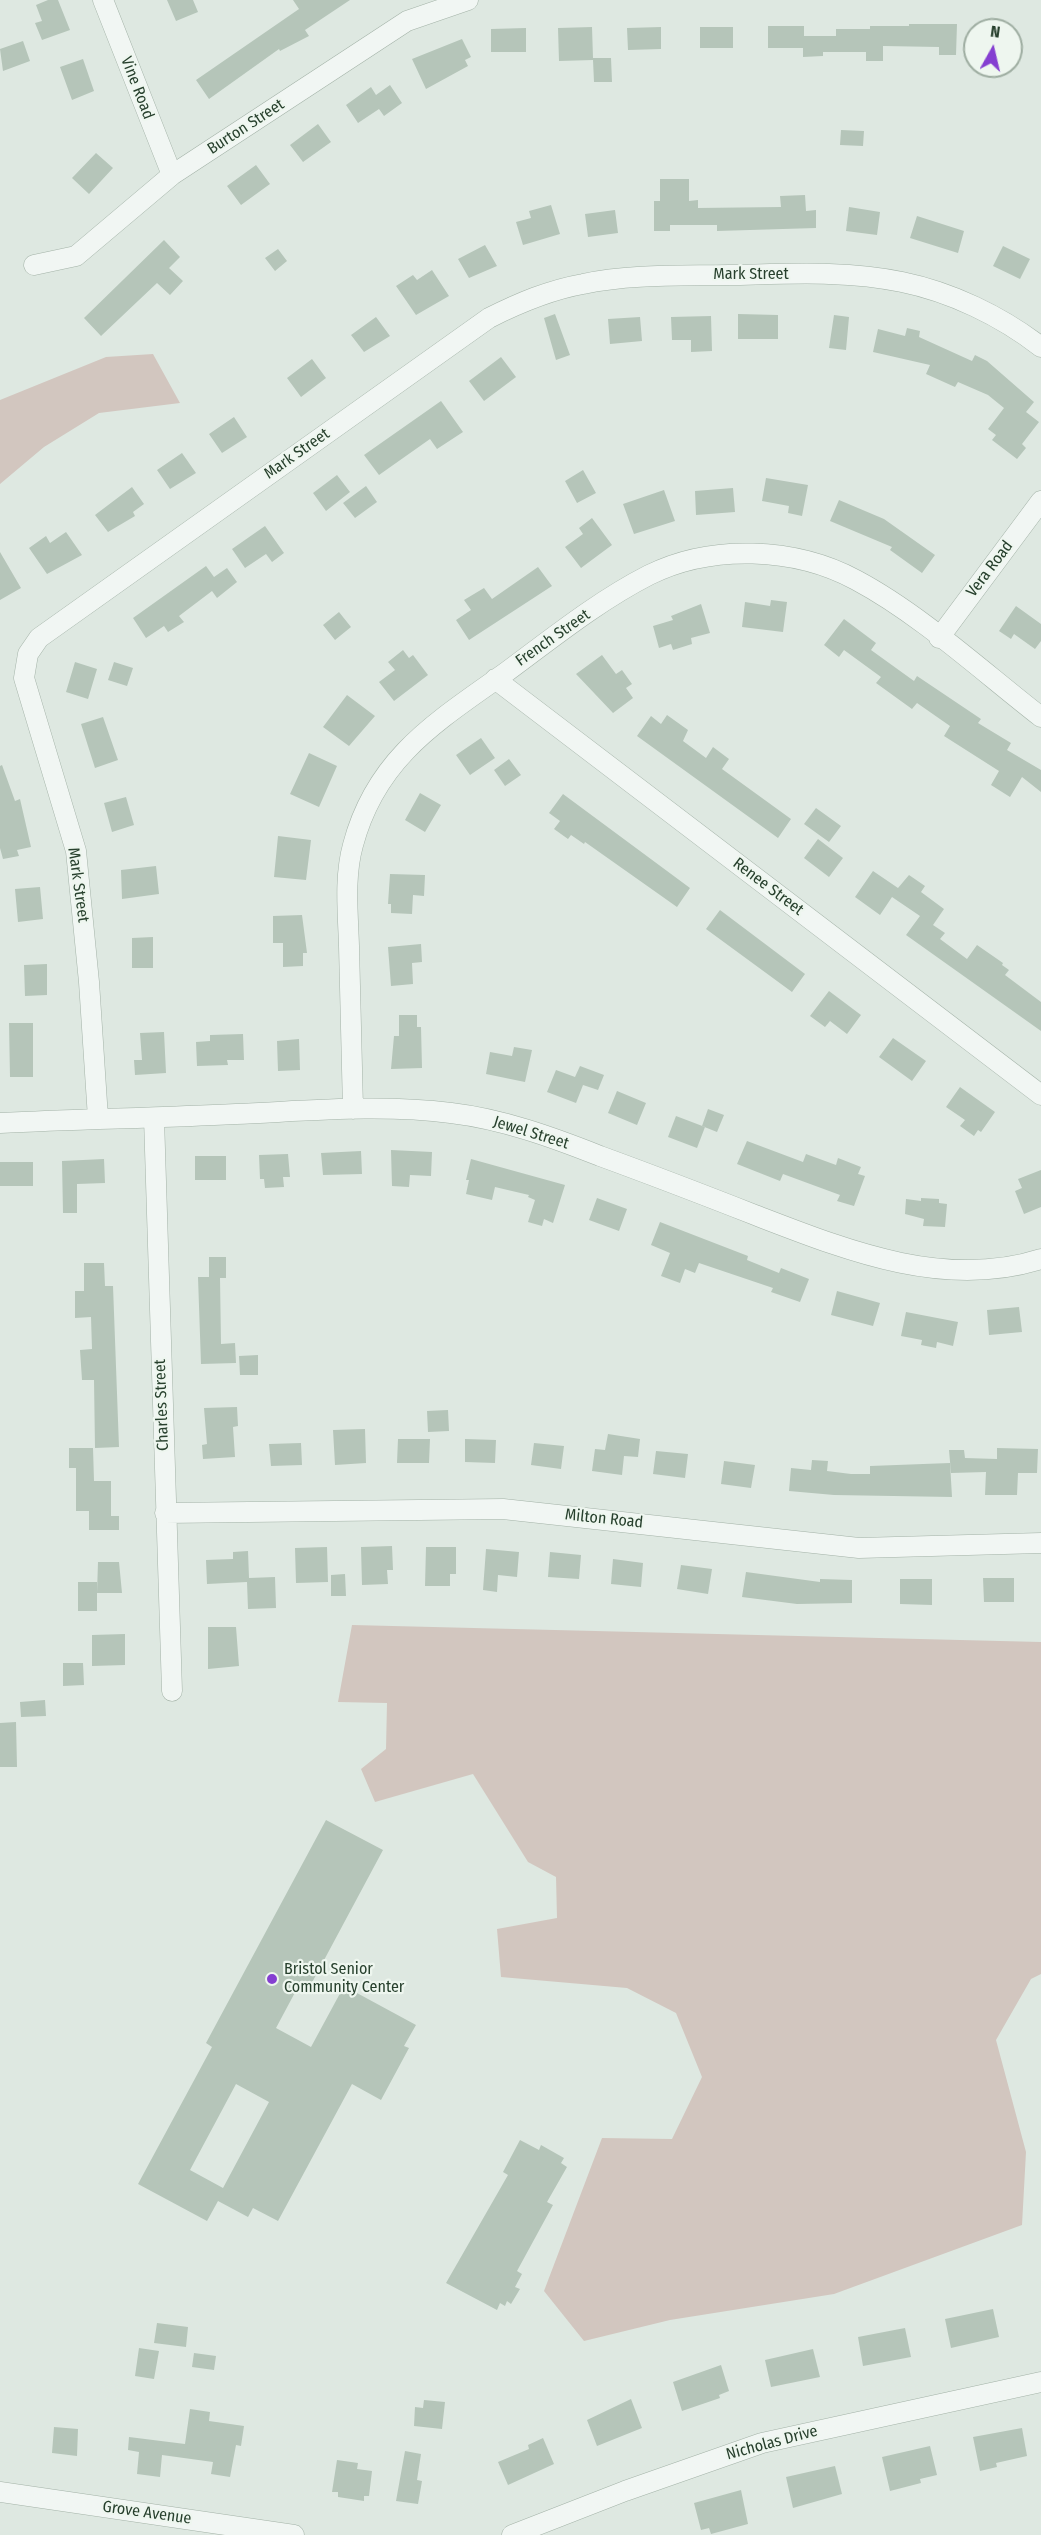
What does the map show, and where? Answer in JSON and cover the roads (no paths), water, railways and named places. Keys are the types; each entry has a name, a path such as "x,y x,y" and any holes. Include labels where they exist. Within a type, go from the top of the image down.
{"street":[{"name":"Vine Road","path":"103,0 172,175"},
{"name":"Burton Street","path":"34,265 76,256 172,175 407,21 468,0"},
{"name":"Mark Street","path":"98,1118 89,982 76,851 24,678 28,654 39,638 489,318 540,295 584,284 638,277 860,275 903,282 947,295 983,311 1041,347"},
{"name":"Vera Road","path":"939,638 1041,501"},
{"name":"French Street","path":"353,1109 348,865 365,808 383,776 409,745 573,622 650,575 687,561 733,554 775,556 817,565 854,579 887,599 1041,717"},
{"name":"Renee Street","path":"495,679 1041,1095"},
{"name":"Jewel Street","path":"0,1123 353,1109 450,1113 530,1131 822,1241 916,1267 958,1270 1001,1269 1041,1259"},
{"name":"Charles Street","path":"154,1118 172,1691"},
{"name":"Milton Road","path":"165,1513 503,1509 859,1548 1041,1543"},
{"name":"Nicholas Drive","path":"512,2535 624,2491 762,2443 1041,2382"},
{"name":"Grove Avenue","path":"0,2492 294,2535"}],"place":[{"name":"Bristol Senior Community Center","path":"272,1979"}]}
